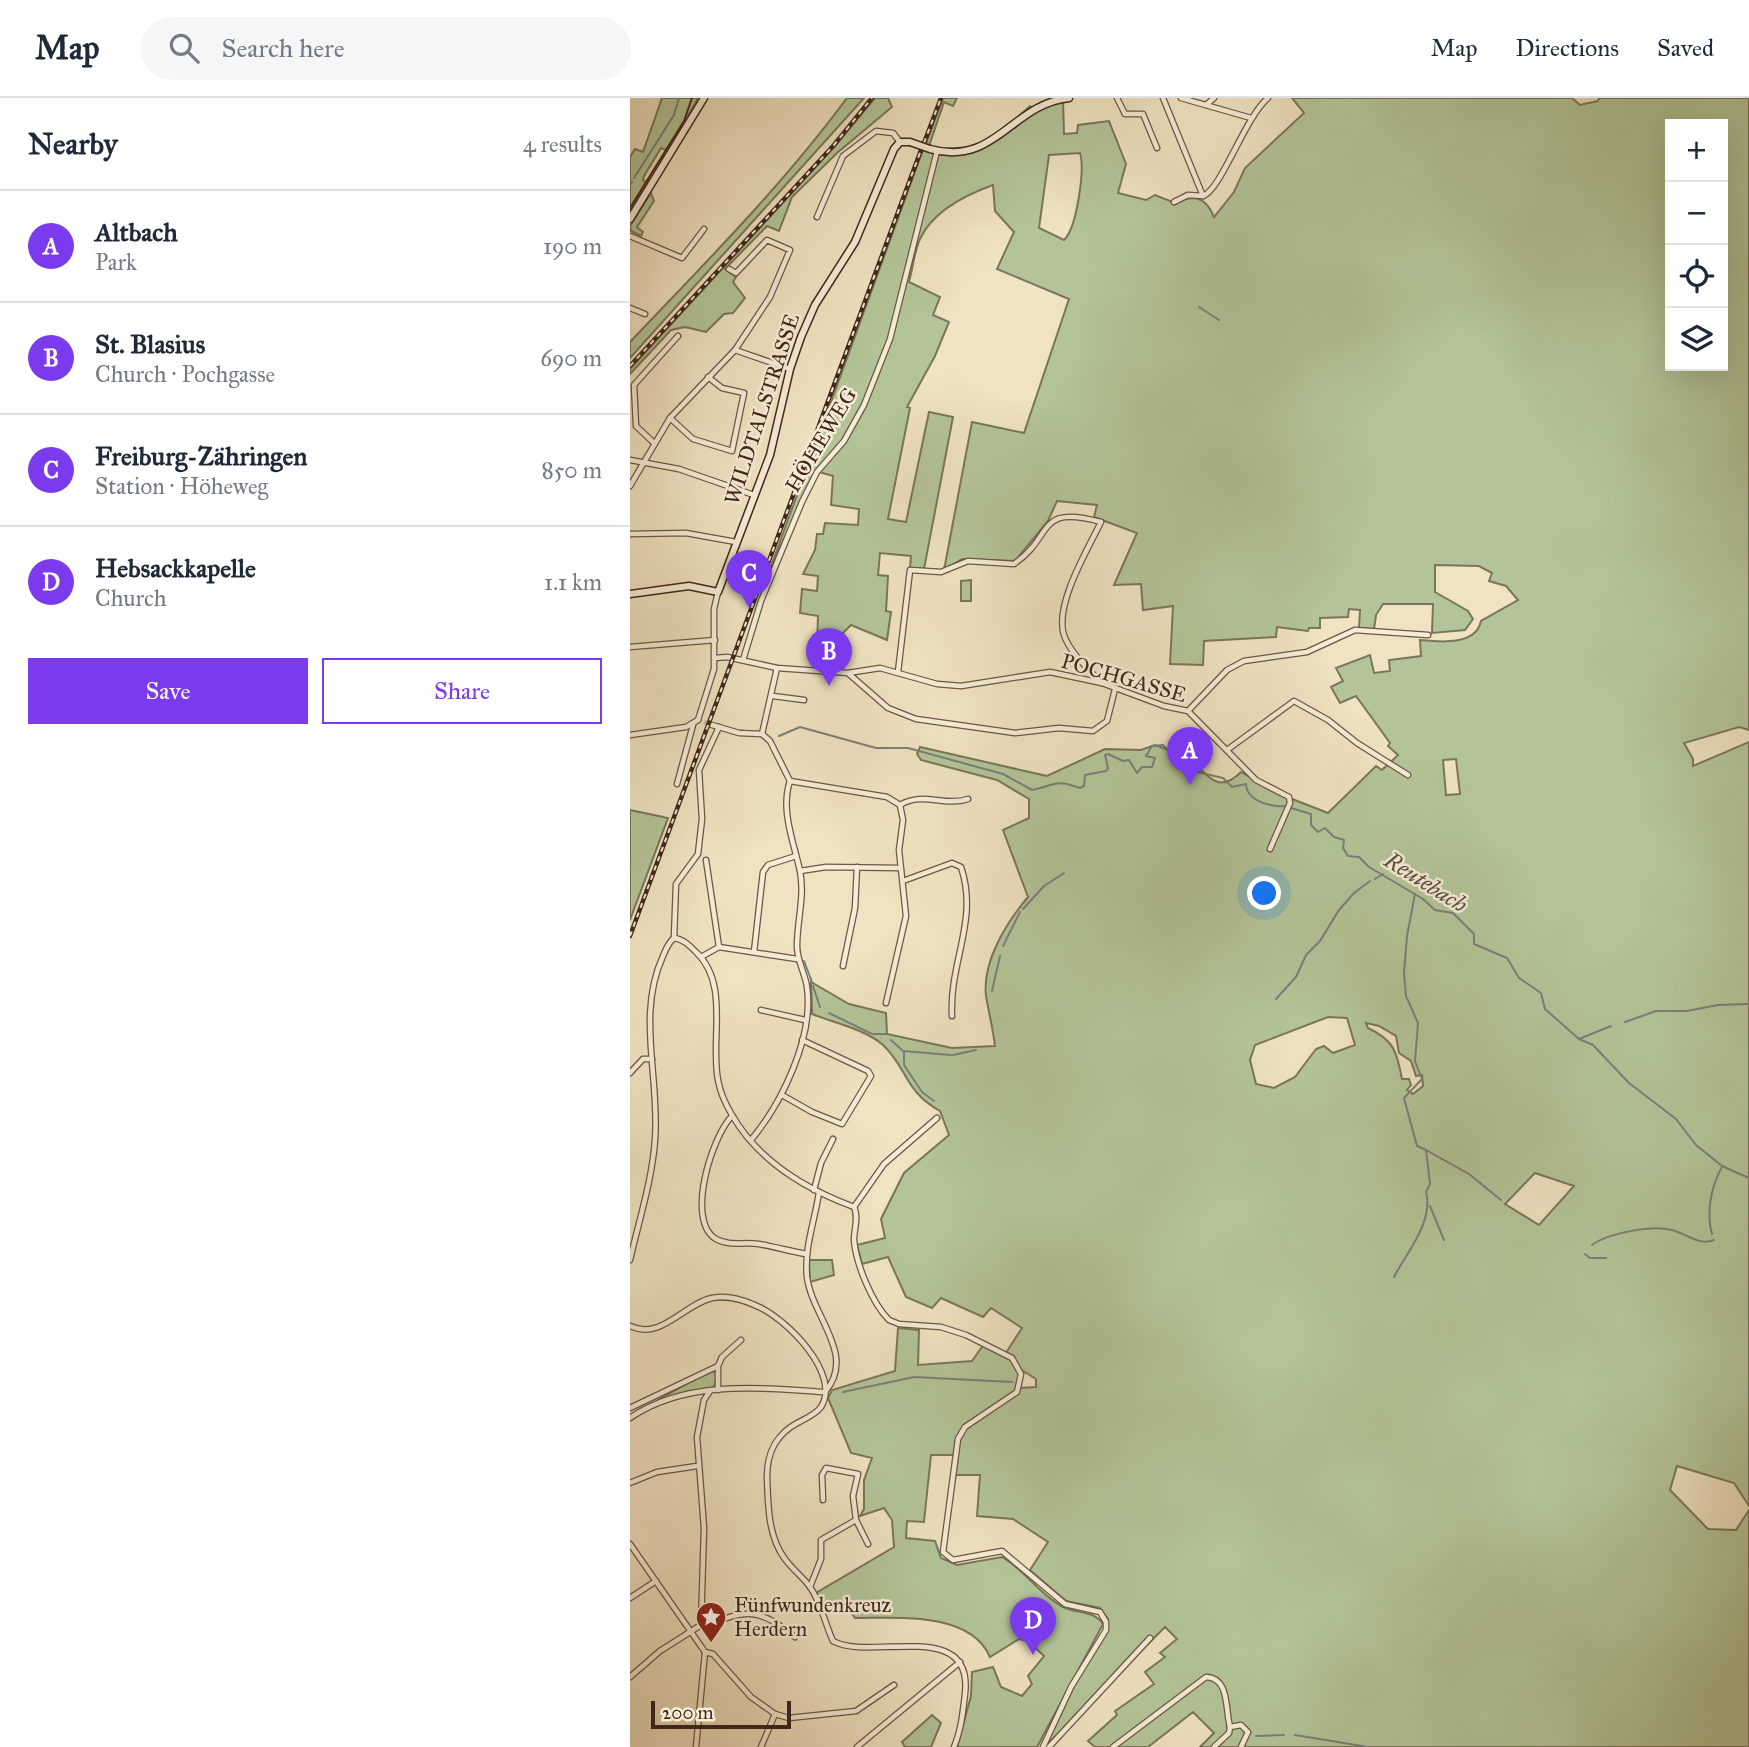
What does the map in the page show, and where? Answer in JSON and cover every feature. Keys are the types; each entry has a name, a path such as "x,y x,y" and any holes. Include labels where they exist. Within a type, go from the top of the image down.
{"street":[{"path":"630,219 705,98"},
{"path":"817,217 843,156 876,131 893,133 901,142 911,142 933,150 979,148 995,141 1038,105 1069,98"},
{"path":"1117,98 1125,114 1143,114 1157,148"},
{"path":"1163,98 1203,196"},
{"path":"1181,98 1251,119"},
{"path":"1206,106 1214,98"},
{"path":"1174,202 1188,195 1203,196 1214,189 1251,119 1268,98"},
{"name":"WILDTALSTRASSE","path":"693,725 701,721 712,679 715,658 714,609 718,592 770,454 790,369 816,304 855,242 894,149 901,142"},
{"name":"HÖHEWEG","path":"743,660 761,601 802,502 817,472 844,441 864,405 890,339 933,150"},
{"path":"630,236 682,258 704,229"},
{"path":"630,486 653,442 670,418 735,349 770,297 790,250 767,240 736,273 729,269"},
{"path":"630,308 645,314"},
{"path":"653,442 636,426 632,384 678,336"},
{"path":"735,349 790,369"},
{"path":"670,418 693,439 732,452 744,393 722,388 708,377"},
{"path":"630,460 679,469 754,495"},
{"path":"898,672 910,570 942,572 968,561 1014,564 1055,518 1069,516 1101,522 1066,601 1063,627 1070,646 1101,683"},
{"path":"630,534 685,533 736,542"},
{"path":"630,594 689,586 718,592"},
{"path":"1188,711 1227,670 1244,661 1307,652 1355,630 1429,635"},
{"path":"630,648 715,640"},
{"name":"POCHGASSE","path":"715,658 743,660 778,668 848,673 868,668 961,686 1050,672 1101,683 1188,711 1256,780 1290,800 1270,849"},
{"path":"762,734 778,668"},
{"path":"848,673 888,708 907,717 1015,733 1059,728 1093,731 1107,721 1115,689"},
{"path":"773,696 804,700"},
{"path":"1227,750 1294,701 1328,720 1357,743 1408,775"},
{"path":"630,735 693,725 677,784"},
{"path":"630,1260 655,1142 656,1101 650,996 657,970 674,938 676,884 698,854 702,819 698,775 715,726 739,733 762,734 770,740 790,781 789,828 800,871 802,898 797,959 807,988 805,1020 782,1095 769,1119 751,1140"},
{"path":"790,781 887,797 900,804 903,815 900,867 905,925 886,1003"},
{"path":"900,804 919,797 960,802 968,799"},
{"path":"754,952 763,872 768,865 796,856"},
{"path":"706,860 719,947"},
{"path":"903,881 952,863 961,867 969,901 954,977 952,1016"},
{"path":"844,967 855,908 857,867"},
{"path":"800,871 900,867"},
{"path":"674,938 688,944 701,957 716,987 718,1081 732,1116 751,1140 783,1172 854,1207 857,1215 855,1240 863,1270 889,1320 899,1324 941,1327 966,1335 1012,1358 1021,1374 1017,1392 965,1427 958,1439 943,1552 953,1560 1002,1551 1065,1604 1100,1612 1104,1616 1106,1630 1071,1687 1042,1747"},
{"path":"701,957 719,947 797,959"},
{"path":"761,1010 805,1020"},
{"path":"782,1095 812,1112 842,1124 871,1076 869,1071 801,1040"},
{"path":"630,1073 643,1059 652,1059"},
{"path":"732,1116 715,1147 704,1183 701,1220 705,1230 724,1242 756,1244 806,1254"},
{"path":"854,1207 884,1164 937,1118"},
{"path":"833,1139 821,1163 806,1254 809,1288 838,1364 836,1376 825,1392 819,1410 783,1433 776,1441 767,1464 770,1514 776,1545 810,1587 833,1641 839,1644 923,1647 951,1654 960,1662 966,1685 954,1747"},
{"path":"630,1326 643,1329 662,1325 713,1298 742,1300 771,1312 797,1335 818,1365 825,1392"},
{"path":"718,1390 718,1366 722,1357 741,1340"},
{"path":"630,1408 718,1366"},
{"path":"630,1418 673,1399 710,1391 776,1387 825,1392"},
{"path":"701,1625 704,1528 697,1466 700,1415 710,1391"},
{"path":"630,1483 657,1472 697,1466"},
{"path":"822,1500 822,1475 826,1468 858,1474 853,1496 856,1520 868,1544"},
{"path":"810,1587 821,1559 821,1540 856,1520"},
{"path":"630,1544 705,1652 696,1747"},
{"path":"630,1598 656,1581"},
{"path":"630,1677 660,1651 692,1630 731,1616 755,1613 770,1618 795,1637"},
{"path":"1049,1747 1150,1638"},
{"path":"705,1652 713,1654 751,1698 775,1714 798,1719 847,1713 894,1685"},
{"path":"857,1747 960,1662"},
{"path":"1113,1747 1206,1677 1216,1678 1223,1685 1230,1727 1229,1733 1214,1747"},
{"path":"761,1747 775,1714"},
{"path":"1230,1727 1241,1725 1248,1732 1241,1747"}],"green space":[{"path":"662,98 698,98 668,151 661,148 644,176 643,180 648,184 630,212 630,157 635,149 643,152"},
{"path":"847,98 864,98 630,358 630,342 770,193"},
{"path":"875,98 888,98 892,107 837,153 792,197 779,231 767,226 725,269 736,277 733,282 745,298 733,313 724,314 706,332 685,327 671,330 630,374 630,369 834,147"},
{"path":"943,98 957,98 953,106 944,102 929,146 926,144"},
{"path":"1292,98 1572,98 1580,105 1598,101 1599,98 1749,98 1749,730 1739,727 1684,743 1693,759 1693,766 1749,742 1749,1506 1734,1483 1677,1466 1670,1490 1708,1529 1736,1530 1749,1510 1749,1747 1200,1747 1214,1733 1193,1712 1148,1747 1095,1747 1088,1741 1117,1715 1115,1711 1154,1684 1145,1672 1165,1657 1160,1653 1177,1639 1165,1627 1045,1747 1074,1686 1108,1631 1108,1619 1100,1608 1066,1601 1030,1570 1048,1542 1013,1519 977,1516 980,1475 952,1475 954,1455 931,1455 924,1522 907,1521 906,1538 935,1541 941,1558 957,1565 1002,1557 1055,1602 1068,1609 1095,1616 1103,1624 1037,1747 957,1747 971,1696 972,1672 993,1667 1001,1687 1022,1696 1032,1684 1028,1676 1044,1656 1028,1641 1019,1639 990,1657 980,1642 949,1624 910,1618 855,1618 845,1604 824,1612 816,1593 894,1547 892,1520 884,1508 860,1516 864,1509 864,1480 872,1458 851,1453 828,1398 832,1390 895,1371 898,1328 919,1330 918,1365 972,1361 984,1344 1004,1356 1022,1328 991,1308 983,1317 941,1298 932,1308 906,1297 888,1257 862,1264 857,1245 885,1238 881,1219 904,1173 949,1135 940,1111 912,1087 883,1045 858,1031 812,1014 811,982 849,1004 886,1013 887,1034 952,1048 995,1046 986,996 988,969 1004,930 1028,897 1003,830 1029,818 1029,799 997,780 921,760 917,754 920,747 1047,776 1105,749 1141,750 1155,745 1187,758 1213,780 1225,782 1241,772 1287,797 1328,813 1376,766 1382,770 1398,755 1388,746 1390,743 1356,696 1340,703 1331,687 1343,681 1336,668 1370,655 1374,673 1390,671 1389,660 1421,656 1420,640 1465,639 1478,629 1481,621 1518,600 1506,586 1489,581 1492,573 1479,566 1435,565 1435,592 1468,611 1473,619 1465,630 1432,633 1433,604 1383,604 1376,615 1374,629 1359,628 1360,610 1349,609 1348,617 1320,618 1320,628 1309,628 1308,631 1277,627 1276,637 1204,641 1203,665 1170,664 1173,606 1143,610 1141,584 1114,585 1137,533 1094,517 1097,505 1057,501 1048,521 1015,561 962,559 944,570 972,422 1024,433 1069,299 997,269 1014,232 995,211 993,185 961,199 933,220 920,239 909,282 940,297 933,315 949,322 935,356 907,407 910,408 888,519 906,522 929,412 953,417 924,569 910,568 911,556 880,553 878,575 888,576 886,611 891,612 887,640 851,625 842,634 840,645 817,644 818,616 800,613 802,589 817,591 818,576 803,574 815,550 817,534 823,534 825,523 858,525 859,509 831,505 833,476 816,471 770,569 923,150 974,147 1001,132 1030,106 1035,110 1063,100 1064,134 1077,133 1078,125 1109,121 1126,164 1118,193 1146,200 1155,195 1175,203 1199,199 1207,205 1214,217 1234,192 1245,168 1304,113","holes":["1080,153 1079,198 1073,224 1064,240 1039,228 1049,155","1456,759 1460,794 1446,795 1443,760","1328,1017 1347,1018 1355,1045 1333,1053 1324,1046 1316,1049 1295,1077 1274,1088 1256,1084 1250,1060 1255,1045","1366,1023 1379,1026 1396,1036 1399,1053 1411,1061 1416,1076 1422,1075 1423,1086 1413,1094 1407,1090 1411,1085 1409,1079 1402,1079 1393,1048 1384,1037 1368,1028","1535,1173 1574,1186 1539,1225 1505,1204","1020,1369 1036,1379 1036,1387 1019,1388"]},
{"path":"651,193 654,201 637,227 643,232 641,236 631,231 630,226"},
{"path":"971,580 971,601 961,601 961,581"},
{"path":"630,810 668,818 630,920"},
{"path":"809,1260 832,1260 834,1275 810,1282"},
{"path":"713,1369 717,1376 714,1387 658,1400"},
{"path":"932,1715 941,1723 931,1747 905,1747 902,1742"}],"waterway":[{"path":"634,178 674,115 679,98"},
{"path":"1199,307 1219,320"},
{"name":"Reutebach","path":"779,736 800,727 876,748 908,748 1003,774 1032,790 1059,783 1080,788 1084,786 1085,775 1106,771 1108,768 1105,755 1108,754 1123,761 1129,760 1137,773 1142,767 1152,767 1155,758 1146,756 1152,746 1163,745 1185,769 1223,778 1232,787 1246,784 1247,790 1255,799 1274,806 1286,806"},
{"name":"Reutebach","path":"1291,808 1311,814 1311,825 1318,832 1325,828 1334,837 1344,840 1343,848 1348,856 1359,857 1369,867 1423,899 1435,910 1453,913 1474,934 1474,944 1507,958 1519,978 1541,993 1545,1009 1579,1039 1593,1045 1629,1083 1676,1119 1696,1145 1722,1166 1749,1178"},
{"path":"1023,909 1044,886 1064,873"},
{"name":"Reutebach","path":"1375,879 1383,874"},
{"path":"1276,999 1296,977 1306,955 1320,941 1339,910 1354,893 1370,881"},
{"path":"1394,1277 1423,1225 1426,1192 1430,1184 1426,1150 1417,1146 1404,1098 1422,1079 1415,1061 1418,1023 1406,996 1404,973 1407,936 1415,894"},
{"path":"1003,946 1020,912"},
{"path":"992,991 1000,956"},
{"path":"804,961 812,982"},
{"path":"813,986 820,1007"},
{"path":"1625,1022 1656,1011 1687,1011 1718,1005 1749,1004"},
{"path":"829,1013 872,1034 886,1034"},
{"path":"1579,1039 1611,1026"},
{"path":"891,1040 903,1051 951,1055"},
{"path":"953,1055 976,1050"},
{"path":"904,1052 904,1063"},
{"path":"904,1065 922,1092 934,1101"},
{"path":"1426,1150 1469,1174 1501,1200"},
{"path":"1712,1234 1709,1217 1711,1200 1722,1167"},
{"path":"1430,1206 1444,1240"},
{"path":"1592,1245 1619,1234 1642,1229 1672,1230 1703,1242 1714,1240"},
{"path":"1585,1254 1590,1258 1606,1258"},
{"path":"843,1392 914,1377 1012,1382"},
{"path":"1256,1736 1284,1735"},
{"path":"1295,1735 1368,1747"}],"tunnel":[{"path":"704,722 712,725"}],"tram line":[{"path":"630,208 684,121 692,98"}],"railway":[{"path":"630,366 834,145 872,98"},
{"path":"924,143 941,98"},
{"path":"630,936 921,150"}],"place":[{"name":"Freiburg-Zähringen","path":"749,608"},
{"name":"St. Blasius","path":"829,686"},
{"name":"Altbach","path":"1190,785"},
{"name":"Fünfwundenkreuz Herdern","path":"711,1644"},
{"name":"Hebsackkapelle","path":"1033,1655"}]}
